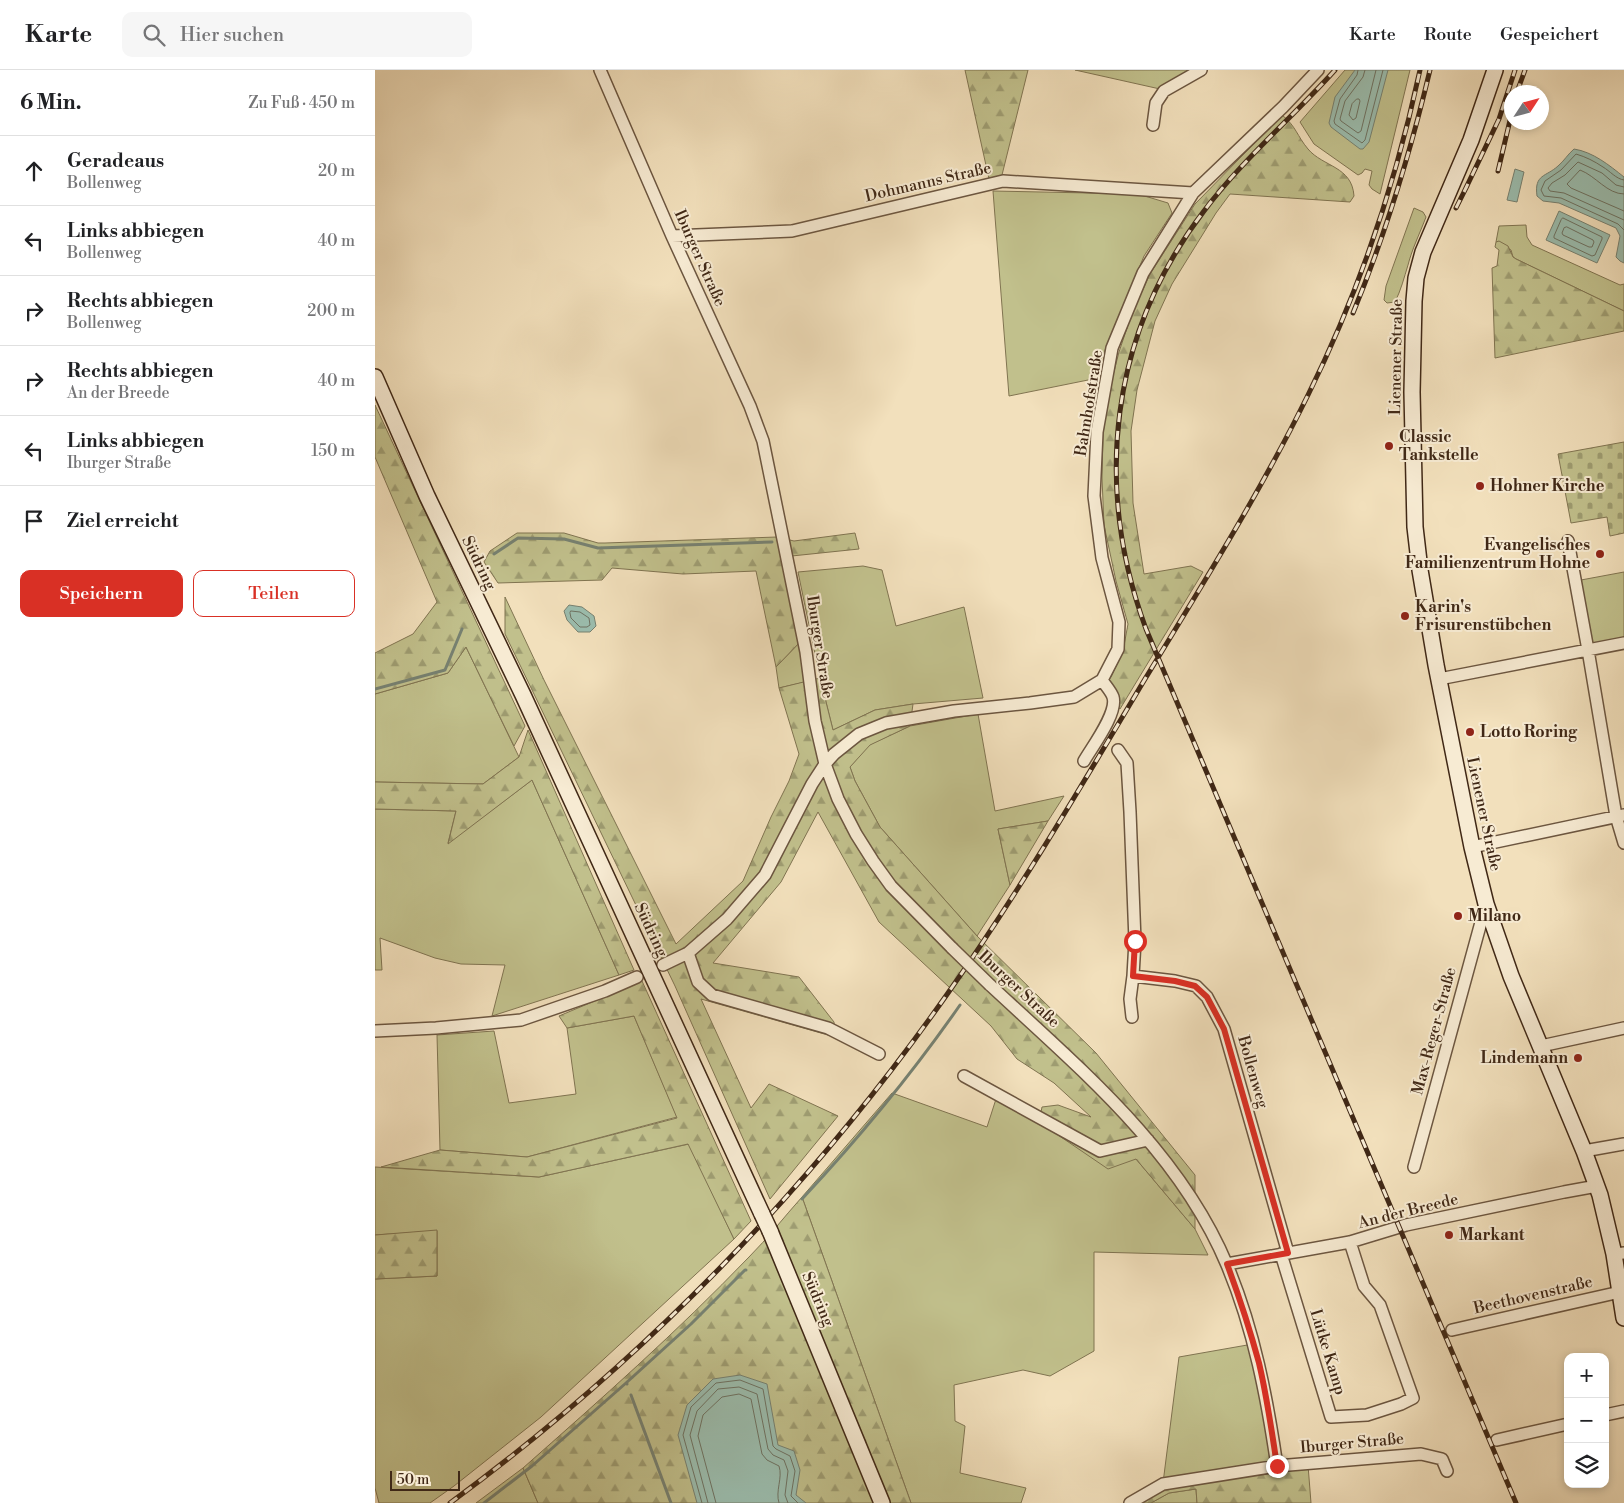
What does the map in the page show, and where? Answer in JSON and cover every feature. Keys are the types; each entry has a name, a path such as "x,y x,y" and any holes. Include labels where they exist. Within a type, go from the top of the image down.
{"street":[{"name":"Iburger Straße","path":"600,70 672,236 750,406 763,441 797,604 806,652 815,721 825,764 838,799 856,834 873,861 904,900 1114,1103 1148,1140 1187,1191 1227,1264 1237,1289 1259,1364 1277,1466 1421,1454 1442,1459 1447,1471"},
{"path":"1153,125 1156,103 1164,91 1201,70"},
{"name":"Lienener Straße","path":"1495,70 1471,140 1423,252 1415,287 1412,382 1415,528 1420,570 1439,679 1472,847 1486,904 1511,976 1597,1186 1619,1253 1620,1292 1624,1318"},
{"name":"Bahnhofstraße","path":"1102,680 1118,648 1119,622 1102,558 1094,496 1097,432 1112,348 1143,273 1193,193 1283,107 1313,72"},
{"name":"Dohmanns Straße","path":"672,236 791,231 1003,181 1193,193"},
{"name":"Südring","path":"375,377 427,496 527,704 763,1214 882,1503"},
{"path":"1568,541 1624,843"},
{"path":"1439,679 1624,643"},
{"path":"663,965 689,953 727,919 765,875 812,784 825,764 834,754 859,734 887,723 954,711 1074,697 1102,680 1113,697 1113,708 1105,726 1083,761"},
{"path":"1119,750 1127,763 1128,773 1135,941 1130,998 1132,1017"},
{"path":"1472,847 1620,815"},
{"name":"Max-Reger-Straße","path":"1415,1167 1486,904"},
{"path":"689,953 698,982 712,995 828,1028 879,1054"},
{"name":"Bollenweg","path":"1133,976 1175,981 1195,986 1207,997 1224,1029 1284,1254"},
{"path":"375,1031 436,1028 521,1020 605,991 637,977"},
{"path":"1541,1046 1624,1028"},
{"path":"964,1076 1100,1151 1148,1140"},
{"path":"1583,1150 1624,1144"},
{"name":"An der Breede","path":"1227,1264 1350,1242 1399,1227 1597,1186"},
{"name":"Lütke Kamp","path":"1284,1254 1331,1417 1367,1415 1413,1398 1379,1304 1364,1286 1350,1242"},
{"name":"Beethovenstraße","path":"1452,1330 1620,1292"},
{"path":"1609,1414 1624,1411"},
{"path":"1497,1440 1564,1425"},
{"path":"1130,1503 1163,1484 1277,1466"}],"green space":[{"path":"965,70 1028,70 1001,179 989,179"},
{"path":"1075,70 1188,70 1160,89"},
{"path":"1345,70 1410,70 1380,194 1369,185 1372,171 1365,169 1358,175 1314,144 1300,122"},
{"path":"1282,115 1314,155 1343,173 1352,186 1354,196 1350,202 1230,194 1172,284 1155,321 1137,390 1131,431 1133,503 1144,574 1191,566 1203,572 1120,709 1100,689 1111,677 1123,651 1128,624 1116,581 1104,525 1102,478 1103,434 1109,391 1119,352 1132,313 1150,274 1195,204"},
{"path":"993,191 1138,194 1168,203 1172,213 1144,256 1093,379 1009,396"},
{"path":"1414,208 1423,212 1426,217 1395,302 1387,303 1384,300 1386,286"},
{"path":"1526,225 1527,237 1532,245 1620,285 1624,284 1624,311 1516,259 1513,257 1511,250 1496,242 1499,226"},
{"path":"1499,241 1508,246 1513,257 1516,259 1624,311 1624,331 1495,358 1492,268 1497,266 1499,250 1495,247 1496,242"},
{"path":"375,405 525,726 514,746 466,647 448,673 375,694 375,653 413,634 437,602 375,457"},
{"path":"1624,442 1624,533 1610,536 1607,517 1571,523 1558,454"},
{"path":"517,533 564,533 598,543 605,543 777,537 794,541 855,533 859,549 782,557 800,642 776,667 756,571 683,574 612,568 602,580 498,583 484,562 490,551"},
{"path":"863,566 882,570 896,626 964,607 983,698 913,704 875,710 833,730 798,572"},
{"path":"1624,572 1624,638 1592,645 1581,580"},
{"path":"505,597 544,680 676,944 743,881 789,781 799,754 779,688 820,678 833,730 875,710 913,704 910,726 870,745 850,767 855,781 880,827 977,936 1096,1053 1195,1175 1195,1229 1136,1159 1108,1169 1039,1122 1042,1107 1058,1105 1091,1117 1054,1083 1017,1059 991,1026 879,922 818,812 781,882 713,963 799,977 834,1022 835,1037 701,999 751,1108 769,1084 838,1116 770,1199 675,986 505,634"},
{"path":"800,642 805,682 779,688 776,667"},
{"path":"466,647 519,757 483,784 375,782 375,694 448,673"},
{"path":"978,714 995,811 1064,796 1048,821 998,829 1010,885 977,936 880,827 855,781 850,767 869,745 910,726"},
{"path":"528,730 634,970 619,975 532,780 448,844 456,811 375,809 375,782 483,784 519,757"},
{"path":"532,780 619,975 492,1016 505,965 461,964 435,958 380,938 382,970 375,970 375,809 456,811 448,843"},
{"path":"1048,821 1010,885 998,829"},
{"path":"642,981 751,1221 734,1239 688,1144 539,1177 381,1167 440,1150 527,1157 677,1118 634,1016 567,1028 559,1016"},
{"path":"634,1016 677,1117 527,1157 440,1150 437,1035 494,1031 509,1103 576,1094 567,1028"},
{"path":"892,1093 987,1127 996,1099 1136,1159 1195,1229 1208,1255 1094,1252 1094,1351 1050,1376 1023,1370 954,1385 955,1421 965,1426 960,1473 1026,1488 1021,1503 911,1503 802,1197"},
{"path":"689,1144 734,1239 541,1417 454,1486 430,1503 379,1503 375,1488 375,1279 437,1276 437,1231 375,1235 375,1167 539,1177"},
{"path":"802,1197 911,1503 538,1503 523,1468 666,1339 722,1285 756,1250"},
{"path":"437,1230 437,1276 375,1279 375,1235"},
{"path":"1253,1344 1274,1465 1163,1483 1179,1357"},
{"path":"1308,1465 1311,1503 1197,1503 1196,1489 1169,1493 1151,1503 1139,1503 1165,1488"},
{"path":"523,1468 538,1503 476,1503"},
{"path":"1196,1489 1197,1503 1151,1503 1169,1493"}],"water":[{"path":"1355,70 1388,70 1369,142 1363,149 1360,149 1331,127 1329,123 1335,97"},
{"path":"1574,149 1594,156 1624,177 1624,263 1616,257 1620,236 1616,228 1559,203 1543,201 1537,196 1539,180 1554,170"},
{"path":"1515,169 1524,172 1517,202 1507,200"},
{"path":"1559,211 1610,235 1597,263 1546,240"},
{"path":"569,605 582,607 594,616 596,626 590,632 578,632 567,620 564,611"},
{"path":"740,1375 767,1384 778,1445 794,1451 800,1470 796,1495 806,1503 697,1503 678,1435 687,1405 713,1379"}],"waterway":[{"path":"494,554 518,538 564,539 598,548 772,542"},
{"path":"375,689 445,670 462,629"},
{"path":"802,1199 884,1105 960,1005"},
{"path":"626,1383 691,1324 746,1270"},
{"path":"484,1503 532,1466 627,1384"},
{"path":"631,1395 671,1503"}],"railway":[{"path":"1335,70 1234,174 1204,211 1172,258 1148,308 1130,359 1120,412 1116,466 1119,520 1129,575 1146,629 1516,1503"},
{"path":"450,1503 521,1449 590,1391 656,1331 720,1268 781,1203 839,1135 895,1065 974,955 1049,838 1209,574 1290,431 1344,317 1360,276 1400,154 1420,70"},
{"path":"1353,313 1396,193 1430,70"},
{"path":"1464,192 1499,119 1515,70"},
{"path":"1520,85 1525,70"},
{"path":"1498,171 1508,130"},
{"path":"1456,208 1467,186"}],"place":[{"name":"Classic Tankstelle","path":"1389,446"},
{"name":"Hohner Kirche","path":"1480,486"},
{"name":"Evangelisches Familienzentrum Hohne","path":"1600,554"},
{"name":"Karin's Frisurenstübchen","path":"1405,616"},
{"name":"Lotto Roring","path":"1470,732"},
{"name":"Milano","path":"1458,916"},
{"name":"Lindemann","path":"1578,1058"},
{"name":"Markant","path":"1449,1235"}],"route":[{"path":"1135,941 1133,976 1175,981 1195,986 1207,997 1224,1029 1288,1253 1227,1264 1237,1289 1259,1364 1277,1466"}]}
